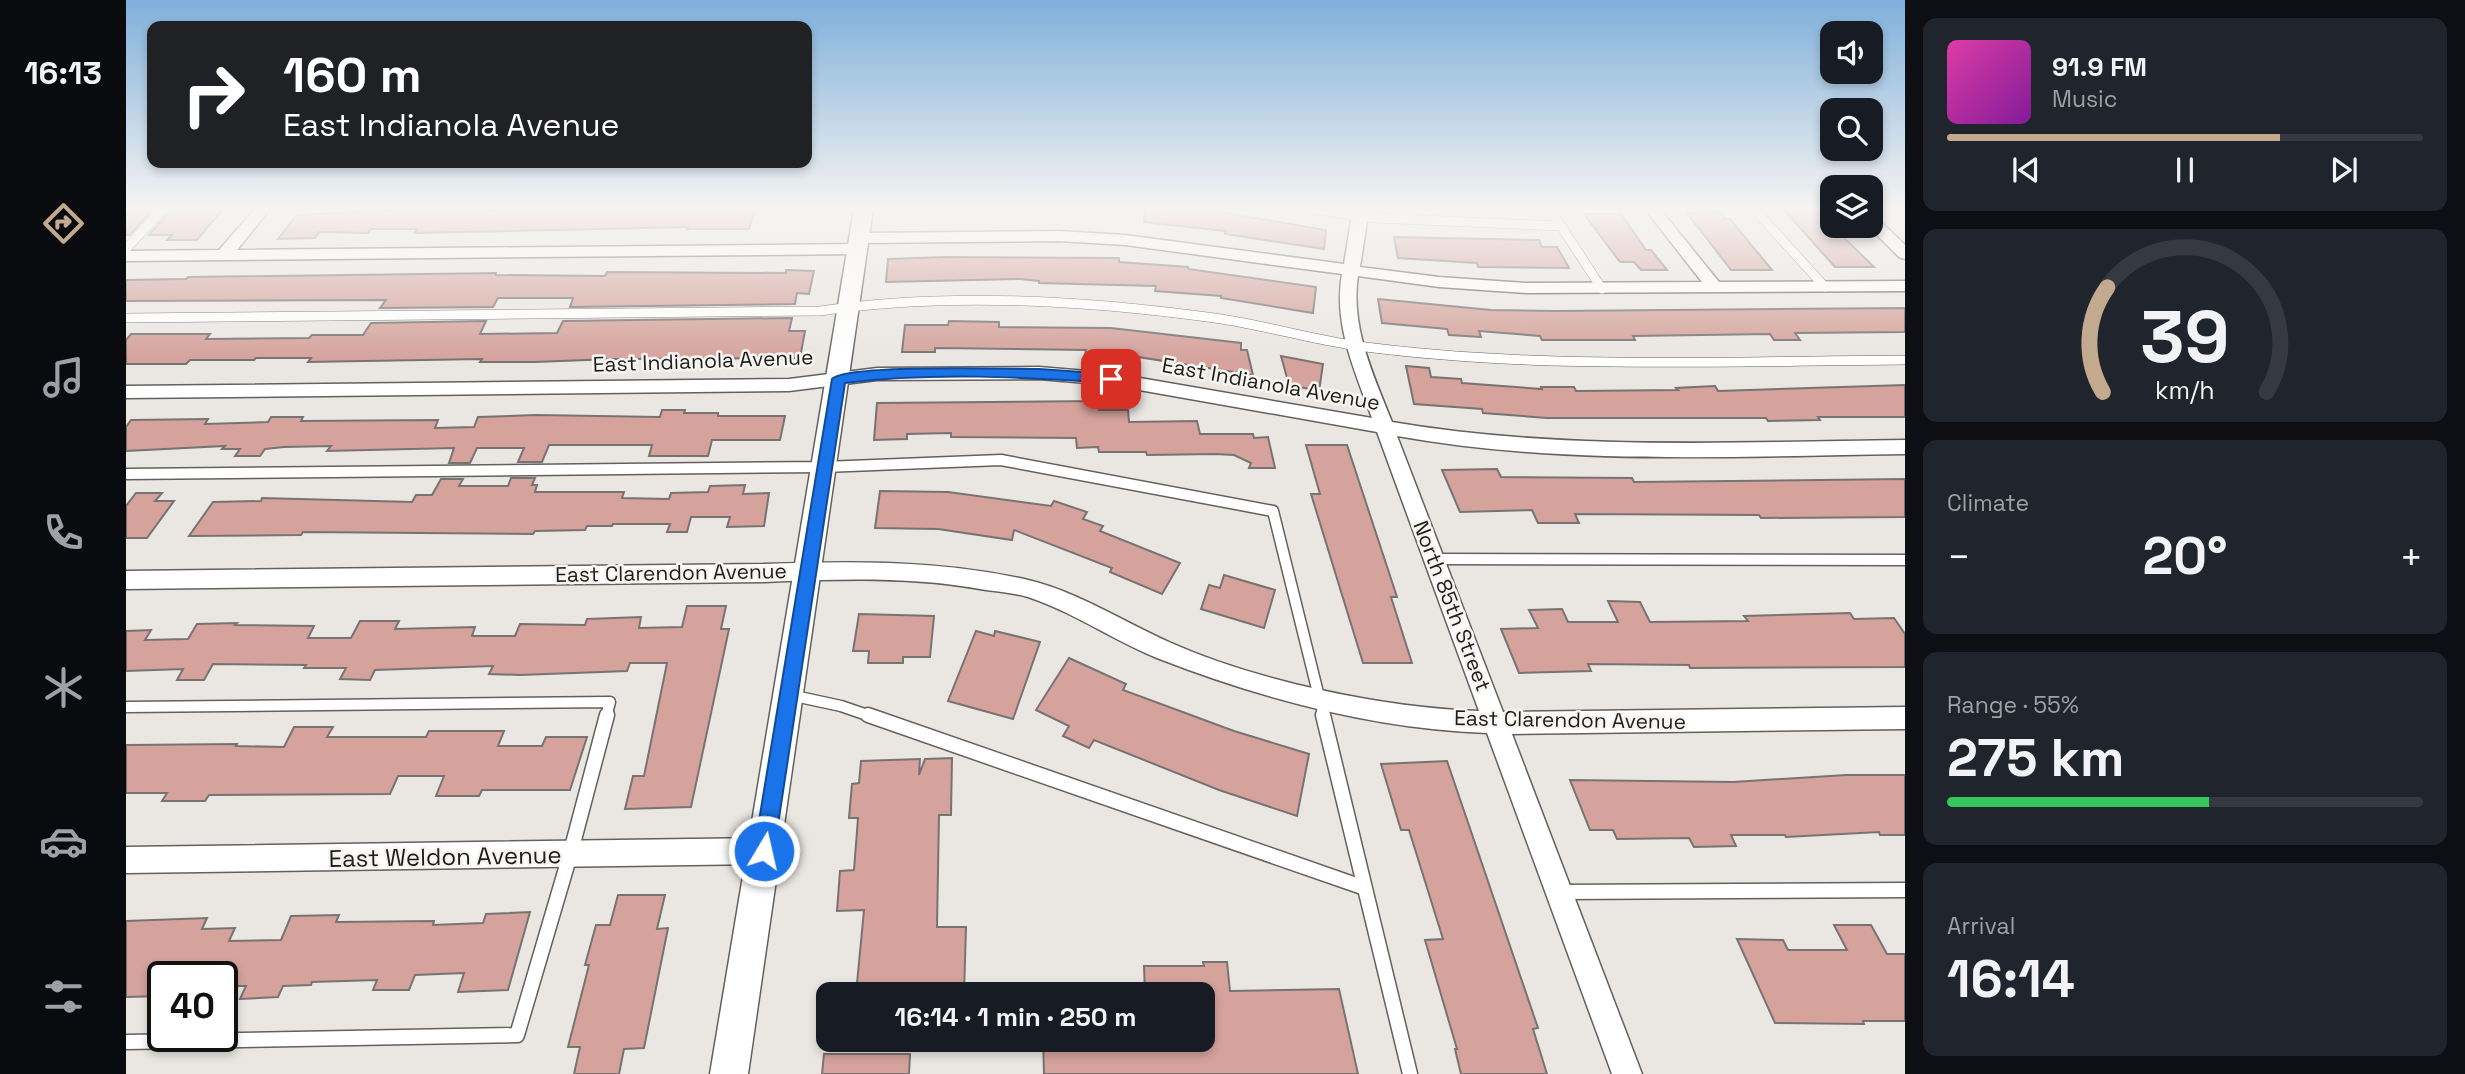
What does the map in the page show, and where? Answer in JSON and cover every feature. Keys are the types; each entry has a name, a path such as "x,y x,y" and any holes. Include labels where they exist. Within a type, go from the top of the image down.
{"street":[{"path":"729,1074 857,259"},
{"path":"1264,259 1477,286 1602,289 1905,286"},
{"name":"North 85th Street","path":"1352,259 1348,307 1357,346 1385,428 1627,1074"},
{"path":"1692,259 1715,288"},
{"name":"East Indianola Avenue","path":"126,392 789,385 877,374 1026,373 1111,379 1385,428 1525,446 1603,449 1905,447"},
{"name":"East Clarendon Avenue","path":"126,580 865,569 954,575 1030,589 1163,650 1245,680 1321,701 1455,721 1497,723 1905,718"},
{"name":"East Weldon Avenue","path":"126,860 764,851"}],"lane":[{"path":"1583,259 1602,289"},
{"path":"1800,259 1825,287"},
{"path":"126,318 820,312 880,302 1075,302 1210,317 1357,346 1588,361 1905,360"},
{"path":"126,474 824,467 1001,460 1273,511 1321,701 1362,887 1410,1074"},
{"path":"1434,559 1905,560"},
{"path":"790,695 841,706 1362,887"},
{"path":"126,707 610,702 570,855 517,1035 126,1042"},
{"path":"1560,892 1905,890"}],"building":[{"path":"888,259 1119,259 1119,262 1188,267 1316,287 1313,313 1221,296 1155,291 1156,286 1039,283 1020,279 886,282"},
{"path":"1416,259 1564,259 1569,268 1478,267 1477,263"},
{"path":"1618,259 1658,259 1667,270 1641,270 1634,262 1620,262"},
{"path":"1723,259 1763,259 1772,270 1731,270"},
{"path":"1828,259 1866,259 1874,267 1835,267"},
{"path":"786,270 814,271 809,294 797,293 795,304 570,307 573,298 498,298 493,307 380,308 386,300 126,301 126,280 188,277 496,273 605,276 607,272 786,273"},
{"path":"1378,299 1491,310 1905,308 1905,332 1795,333 1800,340 1774,340 1770,334 1633,336 1635,340 1542,340 1540,336 1479,331 1481,337 1449,335 1447,329 1382,323"},
{"path":"792,318 789,331 805,331 800,358 308,362 311,358 256,358 190,360 186,364 126,364 126,340 131,334 210,334 206,339 309,338 312,335 363,335 371,323 486,321 480,334 557,333 563,321"},
{"path":"949,321 999,322 999,327 1111,328 1241,343 1241,350 1247,350 1253,375 1125,355 1125,358 1085,355 1086,350 935,348 935,352 902,352 905,325 948,325"},
{"path":"1281,356 1323,364 1319,391 1289,385"},
{"path":"1406,366 1429,368 1431,377 1461,379 1462,383 1542,389 1541,387 1574,387 1576,391 1678,390 1676,388 1715,386 1718,391 1905,385 1905,417 1818,417 1820,420 1768,421 1766,418 1547,418 1483,413 1482,409 1414,404"},
{"path":"1098,401 1099,410 1128,410 1129,422 1197,421 1200,434 1253,434 1254,438 1268,437 1275,468 1249,468 1251,463 1234,455 1099,452 1098,447 1077,448 1076,438 951,437 951,433 907,434 907,439 874,440 877,403"},
{"path":"662,410 718,413 718,416 785,416 780,440 712,440 708,456 649,456 652,445 549,445 542,462 518,462 524,448 477,448 470,463 449,463 454,448 327,451 331,446 284,447 265,449 260,456 235,456 240,449 222,449 225,446 126,451 126,427 131,420 208,419 205,424 268,422 271,417 303,417 301,421 438,420 435,428 474,427 478,417 660,417"},
{"path":"1306,445 1347,445 1397,597 1391,597 1412,663 1363,663 1311,494 1320,494"},
{"path":"1497,469 1501,477 1632,478 1634,482 1905,479 1905,517 1761,518 1759,515 1575,514 1579,523 1538,523 1532,510 1460,512 1442,470"},
{"path":"511,478 535,478 532,485 537,485 535,492 624,492 622,498 669,499 671,493 708,492 710,486 745,485 743,494 769,493 764,526 727,527 730,517 691,517 687,532 667,532 670,524 613,524 587,526 585,530 535,531 533,534 303,532 301,535 189,536 213,502 261,501 262,498 412,502 416,495 432,495 441,479 463,479 459,486 508,486"},
{"path":"880,491 948,492 1051,506 1054,501 1087,512 1083,519 1103,526 1100,531 1180,563 1162,594 1110,572 1112,568 1014,530 1012,540 938,529 875,528"},
{"path":"136,493 162,493 155,501 174,501 147,538 126,538 126,506"},
{"path":"1224,575 1275,590 1264,628 1201,609 1209,585 1220,588"},
{"path":"1608,601 1640,602 1650,622 1748,621 1744,616 1850,613 1854,619 1894,618 1905,634 1905,667 1690,668 1689,665 1588,664 1591,671 1519,673 1501,629 1538,628 1529,610 1562,609 1568,622 1618,622"},
{"path":"687,606 726,606 721,629 729,629 691,807 625,809 633,776 644,776 667,663 630,663 627,671 520,675 489,674 493,666 375,670 370,680 340,679 346,668 304,668 306,665 213,664 204,680 177,680 183,669 126,671 126,631 151,630 145,640 188,639 197,624 237,623 235,625 314,626 308,638 351,638 360,621 399,621 395,629 475,627 472,636 515,636 520,624 585,625 587,619 641,617 639,628 682,627"},
{"path":"859,614 934,616 930,657 903,657 903,663 868,663 869,651 853,651"},
{"path":"976,631 994,636 995,631 1040,642 1013,719 948,701"},
{"path":"1069,658 1126,684 1123,690 1234,731 1309,754 1297,816 1219,790 1094,740 1089,748 1063,736 1069,726 1036,710"},
{"path":"294,727 333,727 327,737 426,737 429,731 504,731 498,746 542,746 546,737 587,737 570,790 482,790 479,796 436,796 444,776 398,776 390,794 209,795 205,801 162,801 167,793 126,793 126,745 237,744 236,746 284,747"},
{"path":"952,758 951,815 939,815 937,927 966,927 964,982 857,982 864,910 837,911 840,871 854,870 858,818 849,818 852,784 859,783 861,761 920,759 919,775 925,759"},
{"path":"1447,761 1538,1028 1533,1029 1547,1074 1461,1074 1457,1049 1425,940 1443,939 1409,830 1401,830 1381,764"},
{"path":"1846,775 1905,775 1905,835 1880,835 1879,832 1786,837 1731,835 1736,846 1694,847 1689,838 1617,839 1613,830 1590,830 1570,780 1733,782"},
{"path":"618,895 665,895 657,929 668,928 644,1048 624,1049 619,1074 574,1074 580,1047 568,1047 589,965 585,965 596,925 610,925"},
{"path":"530,912 508,990 458,992 464,973 415,975 409,990 373,990 377,980 312,982 311,985 283,986 278,997 240,999 246,986 238,986 238,961 147,961 147,996 126,997 126,921 207,918 202,929 235,928 229,941 281,940 291,916 339,915 336,922 434,921 433,925 483,923 486,914"},
{"path":"1834,925 1871,925 1887,954 1905,954 1905,1021 1863,1021 1864,1024 1775,1023 1737,939 1783,940 1788,950 1847,950"},
{"path":"1203,962 1227,962 1230,991 1339,989 1358,1074 1044,1074 1043,1052 1215,1052 1215,982 1145,982 1144,966 1204,966"},
{"path":"824,1054 910,1054 909,1074 822,1074"}],"route":[{"path":"764,851 838,379 877,374 1039,373 1111,379"}]}
